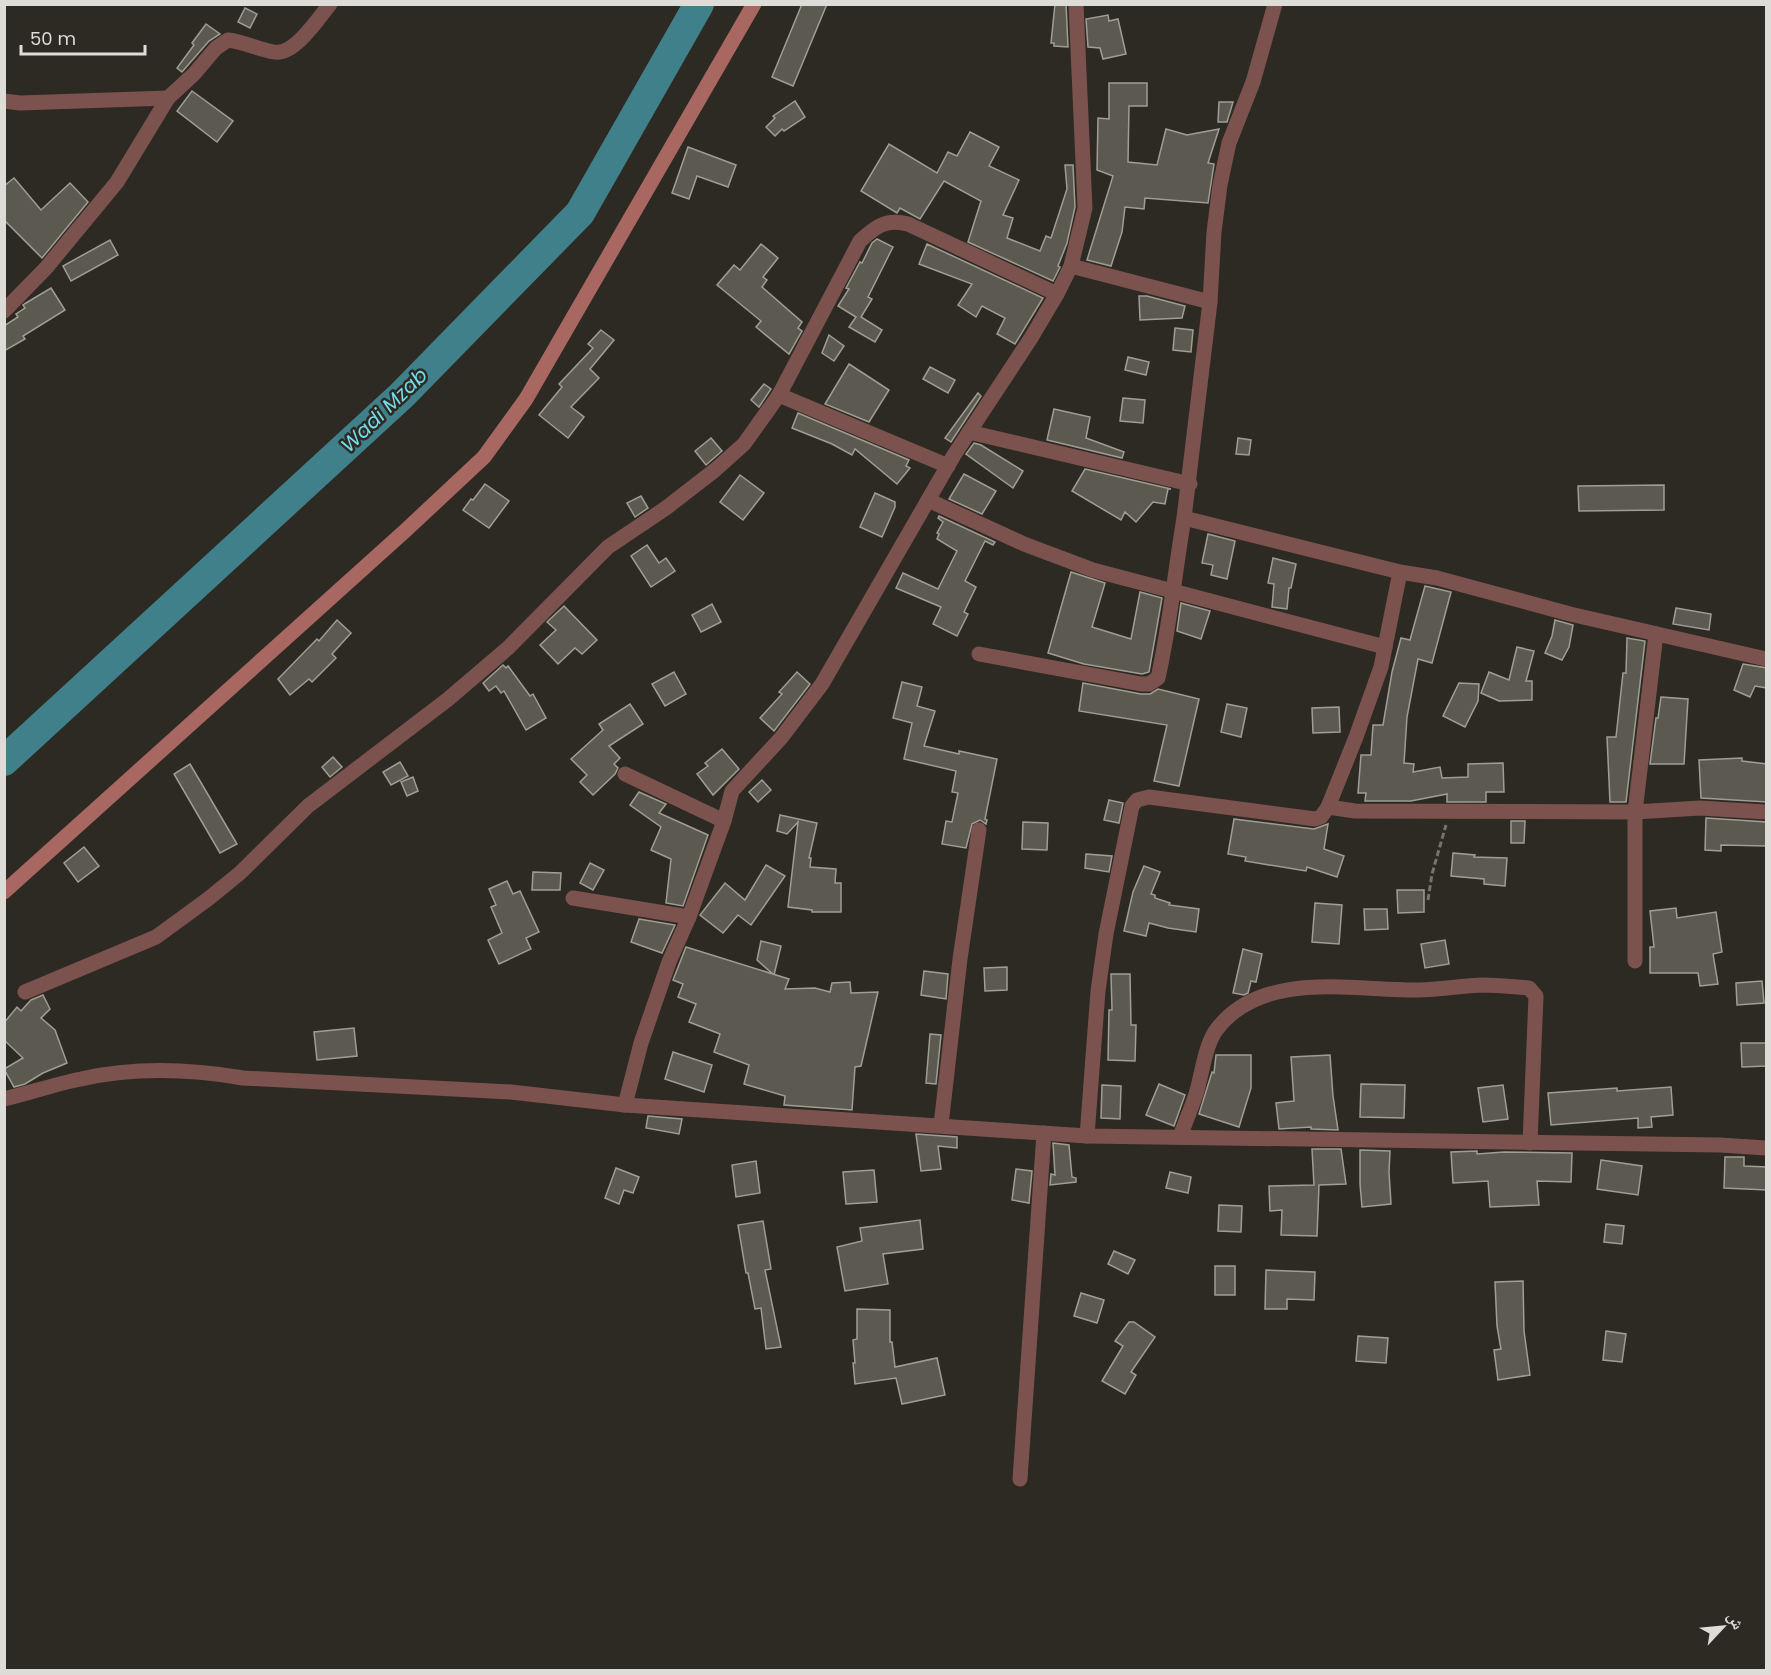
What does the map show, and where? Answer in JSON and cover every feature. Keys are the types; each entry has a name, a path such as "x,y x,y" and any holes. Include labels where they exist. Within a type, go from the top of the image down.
{"main road":[{"path":"4,892 484,457 526,399 754,4"}],"street":[{"path":"4,311 46,268 117,182 168,98 222,42 236,41 273,52 286,51 298,42 330,4"},
{"path":"625,1105 641,1043 669,962 724,821 732,791 781,738 822,684 948,466 1057,294 1071,266 1084,208 1076,4"},
{"path":"979,654 1149,684 1158,678 1167,636 1190,484 1220,185 1229,143 1253,82 1275,4"},
{"path":"4,101 20,103 168,98"},
{"path":"26,992 156,937 208,899 240,873 308,806 394,742 508,648 608,548 666,508 715,470 744,444 779,395 860,241 882,225 895,221 908,224 1057,294"},
{"path":"1071,266 1210,302"},
{"path":"779,395 948,466"},
{"path":"969,432 1190,484"},
{"path":"928,500 1024,544 1074,563 1172,592 1385,647"},
{"path":"1184,518 1400,572 1437,578 1511,599 1767,659"},
{"path":"1088,1136 1098,991 1106,934 1132,806 1137,800 1149,797 1315,819 1321,817 1328,807 1356,737 1381,667 1400,572"},
{"path":"1635,961 1635,812 1656,634"},
{"path":"625,774 724,821"},
{"path":"1328,807 1354,811 1635,812 1700,808 1767,812"},
{"path":"942,1125 960,959 980,830"},
{"path":"573,898 688,917"},
{"path":"1180,1137 1216,1030 1246,1002 1284,990 1361,987 1419,990 1486,985 1529,988 1536,996 1530,1143"},
{"path":"4,1099 81,1078 123,1072 167,1070 207,1072 243,1078 511,1092 625,1105 1088,1136 1767,1148"},
{"path":"1020,1479 1044,1133"}],"path":[{"path":"1428,900 1432,874 1450,812"}],"building":[{"path":"802,4 827,4 793,86 772,77"},
{"path":"1055,4 1066,4 1068,47 1054,46 1054,43 1051,43"},
{"path":"245,8 257,14 250,28 238,22"},
{"path":"1108,15 1109,21 1118,19 1126,54 1103,59 1100,48 1088,47 1086,19"},
{"path":"206,24 220,34 209,41 182,72 177,68"},
{"path":"1109,83 1147,83 1147,106 1129,106 1128,162 1157,165 1166,129 1187,135 1219,129 1208,163 1214,164 1208,203 1145,198 1144,209 1125,207 1122,232 1111,266 1087,260 1113,176 1097,170 1098,118 1109,119"},
{"path":"192,91 233,121 217,142 177,111"},
{"path":"795,101 805,117 784,131 782,129 775,136 766,127 775,118 773,116"},
{"path":"1219,102 1233,102 1227,122 1218,122"},
{"path":"970,132 999,147 989,166 1019,180 1003,215 1013,218 1007,238 1040,251 1046,236 1051,238 1067,189 1065,165 1073,165 1075,207 1067,243 1058,266 1060,267 1053,281 968,242 981,201 944,181 920,219 900,208 897,213 861,191 889,144 937,173 948,152 957,156"},
{"path":"688,147 736,165 728,187 697,176 689,199 672,193"},
{"path":"14,178 41,210 70,183 88,202 42,258 4,220 4,186"},
{"path":"877,239 893,247 868,297 872,299 861,317 882,330 875,342 849,327 856,317 838,306 849,289 846,288 860,262 862,263 872,243"},
{"path":"110,240 118,255 71,281 63,266"},
{"path":"761,244 778,258 763,277 767,280 762,287 802,322 798,328 802,331 789,354 756,327 761,321 717,285 734,265 740,270"},
{"path":"927,244 1043,298 1015,344 997,334 1005,318 982,306 976,317 958,305 972,284 919,264"},
{"path":"51,288 65,310 23,336 25,339 4,351 4,326 18,317 16,314 25,308 23,305"},
{"path":"1139,296 1185,306 1182,318 1140,320"},
{"path":"1175,328 1193,330 1191,352 1173,350"},
{"path":"601,330 614,340 590,369 599,378 571,407 584,417 568,438 539,415 562,387 559,384 593,348 588,344"},
{"path":"829,335 844,346 834,361 822,353"},
{"path":"1128,357 1149,362 1146,375 1125,370"},
{"path":"849,364 889,390 869,422 825,404"},
{"path":"930,367 955,380 948,393 923,379"},
{"path":"764,384 771,389 759,407 751,400"},
{"path":"978,393 981,396 951,442 945,438"},
{"path":"1123,398 1145,400 1143,423 1120,421"},
{"path":"1054,409 1090,417 1086,438 1124,452 1122,458 1047,440"},
{"path":"798,413 909,460 906,466 910,468 897,484 855,449 852,455 832,444 792,428"},
{"path":"711,438 722,451 706,465 695,451"},
{"path":"1238,438 1251,440 1249,455 1236,454"},
{"path":"974,443 1023,471 1013,488 966,454"},
{"path":"1085,469 1171,489 1168,489 1165,504 1153,502 1136,522 1125,512 1121,520 1072,491"},
{"path":"964,474 996,491 982,514 949,499"},
{"path":"740,475 764,493 743,520 720,502"},
{"path":"485,484 509,501 489,528 463,510"},
{"path":"1664,485 1664,510 1579,511 1578,486"},
{"path":"875,493 895,502 882,537 860,527"},
{"path":"641,496 648,508 635,517 627,503"},
{"path":"939,516 995,542 993,545 985,541 965,581 976,587 964,612 968,614 957,636 933,624 941,607 896,588 903,573 938,589 957,551 937,539 939,534 937,533 943,522 938,518"},
{"path":"1208,534 1235,541 1227,579 1211,575 1213,565 1202,563"},
{"path":"647,545 659,563 666,558 675,571 651,587 631,556"},
{"path":"1273,558 1296,564 1291,588 1289,588 1287,609 1272,607 1274,584 1268,583"},
{"path":"1071,572 1105,583 1092,627 1131,639 1140,592 1162,598 1149,672 1142,674 1084,664 1048,653"},
{"path":"1425,586 1451,592 1432,663 1418,659 1407,717 1404,763 1414,764 1413,772 1440,767 1442,778 1468,777 1468,764 1503,763 1504,792 1486,792 1486,802 1447,802 1447,794 1411,801 1365,801 1366,793 1358,793 1361,755 1371,755 1373,725 1383,725 1392,672 1401,638 1410,640"},
{"path":"1181,603 1210,611 1201,639 1177,631"},
{"path":"712,604 721,622 701,632 692,615"},
{"path":"564,606 597,640 582,654 575,648 558,664 540,645 556,630 547,622"},
{"path":"1676,608 1711,614 1709,630 1673,624"},
{"path":"337,620 351,633 332,654 336,658 312,682 309,679 290,695 278,679 317,639 319,641"},
{"path":"1555,620 1573,625 1569,647 1562,660 1545,653"},
{"path":"1627,638 1645,641 1626,802 1610,802 1607,737 1616,737 1623,673 1626,673"},
{"path":"1517,647 1534,651 1526,681 1532,681 1532,700 1499,701 1481,693 1489,672 1509,680"},
{"path":"1743,664 1767,668 1767,688 1755,686 1750,697 1734,690"},
{"path":"503,665 506,668 508,666 530,696 533,694 546,718 526,730 504,691 501,693 496,686 489,691 483,683"},
{"path":"674,672 686,694 665,706 652,684"},
{"path":"797,672 810,684 774,731 760,718 782,694 779,692"},
{"path":"902,682 922,687 917,706 935,711 924,746 997,759 985,819 986,824 980,820 972,824 966,848 942,844 946,821 952,822 958,793 952,792 956,771 904,759 912,723 893,718"},
{"path":"1083,683 1141,694 1150,694 1158,689 1199,699 1179,786 1154,781 1167,725 1079,711"},
{"path":"1459,683 1479,684 1478,701 1465,727 1443,716"},
{"path":"1661,697 1688,699 1684,764 1650,764"},
{"path":"630,704 643,724 609,746 620,758 614,764 618,768 615,774 593,795 580,782 587,775 571,759 603,730 599,724"},
{"path":"1227,704 1247,708 1241,737 1221,732"},
{"path":"1339,707 1340,732 1313,733 1312,708"},
{"path":"722,749 739,769 713,795 697,774 708,766 705,763"},
{"path":"333,757 342,767 330,777 322,767"},
{"path":"1742,758 1742,761 1767,764 1767,802 1701,798 1699,760"},
{"path":"400,762 408,776 391,785 383,772"},
{"path":"190,764 237,844 220,853 174,774"},
{"path":"413,777 418,791 407,796 401,782"},
{"path":"762,780 771,790 758,802 749,792"},
{"path":"639,792 666,804 659,813 708,835 683,906 666,903 671,859 651,850 661,827 630,805"},
{"path":"1109,800 1123,803 1119,823 1104,820"},
{"path":"780,815 817,823 809,858 811,858 810,867 836,869 835,883 841,883 841,912 812,912 812,910 788,907 798,822 787,834 777,831"},
{"path":"1706,818 1767,822 1767,846 1721,845 1721,851 1705,850"},
{"path":"1234,819 1314,829 1328,824 1324,849 1344,856 1337,877 1307,867 1306,871 1245,861 1246,857 1228,854"},
{"path":"1511,821 1525,821 1524,843 1511,843"},
{"path":"1023,822 1048,823 1047,850 1022,849"},
{"path":"84,847 99,866 78,882 64,863"},
{"path":"1453,853 1475,855 1474,857 1507,858 1505,886 1484,884 1484,879 1451,876"},
{"path":"1086,854 1112,856 1109,872 1085,868"},
{"path":"590,863 604,870 593,890 580,883"},
{"path":"766,865 785,876 751,925 738,915 723,933 700,915 725,883 745,900"},
{"path":"1144,866 1160,872 1151,894 1155,895 1155,898 1170,903 1169,905 1199,909 1196,932 1149,923 1146,936 1124,931 1133,892"},
{"path":"533,872 561,873 560,890 532,890"},
{"path":"507,881 513,894 520,891 539,932 526,938 531,949 499,964 488,940 502,933 491,907 496,905 489,889"},
{"path":"1397,890 1424,890 1424,912 1398,913"},
{"path":"1315,903 1342,905 1339,944 1312,942"},
{"path":"1676,908 1677,918 1716,912 1722,952 1713,954 1718,984 1700,986 1698,973 1650,973 1650,947 1654,947 1650,911"},
{"path":"1364,909 1387,909 1388,929 1365,930"},
{"path":"639,919 675,925 662,953 631,942"},
{"path":"1445,940 1449,964 1425,968 1421,944"},
{"path":"761,941 781,946 774,975 757,960"},
{"path":"686,947 789,979 785,989 815,988 830,992 832,983 850,982 851,993 878,992 861,1066 855,1067 852,1110 784,1105 785,1096 744,1084 749,1065 714,1052 720,1034 689,1022 696,1004 678,997 683,984 673,980"},
{"path":"1243,949 1262,954 1256,982 1251,981 1248,993 1244,995 1233,993"},
{"path":"1007,967 1007,990 985,991 984,968"},
{"path":"924,971 948,974 946,999 921,995"},
{"path":"1111,974 1130,974 1131,1025 1136,1025 1135,1061 1108,1060 1109,1010 1112,1010"},
{"path":"1762,981 1764,1003 1737,1005 1736,983"},
{"path":"43,995 50,1009 41,1018 55,1030 67,1063 25,1084 14,1087 4,1069 23,1058 4,1040 4,1023 17,1007 21,1011 31,1000"},
{"path":"354,1028 357,1056 317,1060 314,1032"},
{"path":"930,1034 941,1035 936,1084 926,1083"},
{"path":"1741,1043 1767,1043 1767,1066 1742,1067"},
{"path":"673,1052 712,1065 704,1092 665,1079"},
{"path":"1216,1055 1251,1055 1251,1088 1239,1127 1199,1114 1212,1072 1214,1073"},
{"path":"1330,1055 1338,1130 1311,1129 1311,1127 1279,1129 1276,1103 1294,1101 1291,1057"},
{"path":"1159,1084 1185,1095 1174,1126 1146,1115"},
{"path":"1361,1084 1405,1085 1404,1118 1360,1117"},
{"path":"1102,1085 1121,1086 1120,1119 1101,1118"},
{"path":"1503,1085 1508,1119 1483,1122 1478,1088"},
{"path":"1671,1087 1673,1115 1651,1117 1652,1127 1638,1128 1638,1118 1551,1125 1548,1093"},
{"path":"648,1116 682,1119 679,1134 646,1128"},
{"path":"916,1134 957,1137 957,1148 938,1146 941,1169 921,1171"},
{"path":"1053,1143 1069,1145 1072,1177 1076,1178 1076,1182 1050,1185 1051,1174 1055,1175"},
{"path":"1312,1149 1341,1149 1346,1184 1319,1185 1317,1236 1281,1235 1282,1210 1270,1211 1269,1186 1314,1185"},
{"path":"1360,1150 1390,1151 1391,1204 1362,1207"},
{"path":"1477,1151 1477,1154 1572,1153 1571,1182 1537,1181 1539,1205 1490,1207 1488,1181 1453,1183 1451,1152"},
{"path":"1725,1157 1744,1157 1744,1166 1767,1167 1767,1190 1724,1188"},
{"path":"1601,1160 1642,1166 1638,1195 1597,1189"},
{"path":"756,1161 760,1193 736,1197 732,1165"},
{"path":"616,1168 639,1177 633,1193 624,1190 619,1204 605,1198"},
{"path":"1016,1169 1032,1171 1029,1203 1012,1200"},
{"path":"874,1170 877,1202 846,1204 843,1172"},
{"path":"1170,1172 1191,1177 1188,1193 1166,1188"},
{"path":"1219,1205 1242,1206 1241,1232 1218,1231"},
{"path":"920,1220 923,1249 883,1254 888,1284 845,1291 837,1247 862,1241 860,1228"},
{"path":"763,1221 771,1269 765,1270 781,1347 766,1349 761,1308 755,1309 738,1225"},
{"path":"1606,1224 1624,1226 1622,1244 1604,1242"},
{"path":"1114,1251 1135,1260 1128,1274 1108,1264"},
{"path":"1215,1266 1235,1266 1235,1295 1215,1295"},
{"path":"1266,1270 1315,1272 1314,1300 1287,1299 1287,1309 1265,1309"},
{"path":"1523,1281 1524,1331 1530,1375 1498,1380 1494,1350 1501,1349 1497,1326 1495,1282"},
{"path":"1081,1293 1104,1300 1097,1323 1074,1316"},
{"path":"857,1309 890,1310 890,1342 892,1342 895,1367 937,1358 945,1395 902,1404 896,1378 855,1384 853,1340 857,1339"},
{"path":"1129,1322 1134,1322 1155,1337 1131,1372 1136,1375 1125,1394 1102,1381 1123,1346 1115,1341"},
{"path":"1606,1331 1626,1334 1622,1362 1603,1360"},
{"path":"1358,1336 1388,1338 1386,1363 1356,1361"}],"waterway":[{"name":"Wadi Mzab","path":"4,761 402,395 580,213 699,4"}]}
